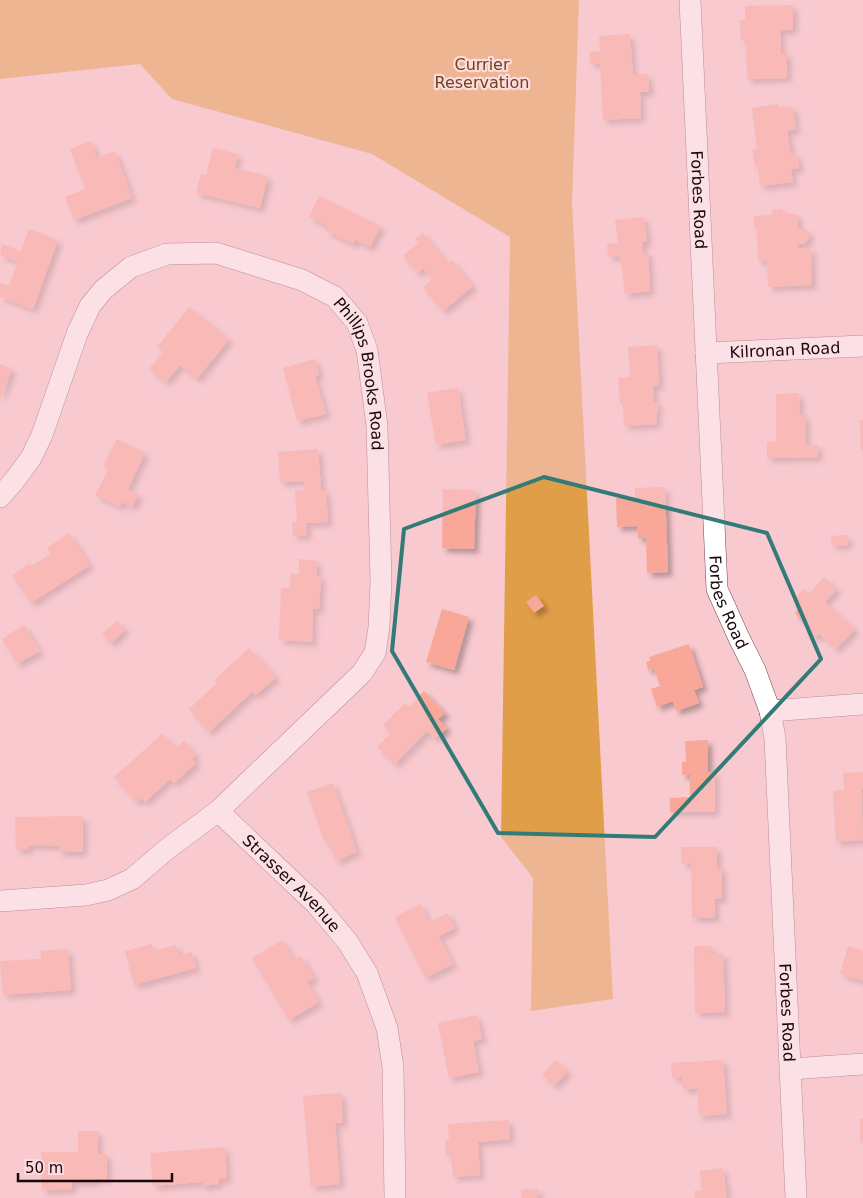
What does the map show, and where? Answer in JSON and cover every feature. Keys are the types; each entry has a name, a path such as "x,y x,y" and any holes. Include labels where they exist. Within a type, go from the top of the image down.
{"street":[{"name":"Forbes Road","path":"690,0 717,589 755,670 770,711 775,738 796,1198"},
{"name":"Phillips Brooks Road","path":"0,497 31,458 42,435 77,334 90,306 104,290 131,267 167,254 216,254 302,280 335,296 358,323 367,350 378,426 381,581 380,627 375,653 362,673 218,811"},
{"name":"Kilronan Road","path":"706,353 863,346"},
{"path":"770,711 863,704"},
{"path":"0,901 86,895 108,890 132,879 218,811"},
{"name":"Strasser Avenue","path":"218,811 316,904 347,940 367,973 387,1028 393,1067 396,1198"},
{"path":"791,1069 863,1064"}],"highlighted area":[{"path":"544,477 767,533 821,659 655,837 498,833 392,651 404,529"}],"green space":[{"name":"Currier Reservation","path":"0,0 579,0 572,203 613,999 531,1011 533,878 501,837 510,237 372,154 172,99 140,64 0,79"}],"building":[{"path":"793,5 793,30 780,30 781,53 787,53 787,78 747,79 746,40 741,40 740,20 745,20 745,6"},
{"path":"630,34 633,75 648,74 649,92 640,92 641,118 603,120 600,63 590,64 589,52 600,51 599,36"},
{"path":"778,104 778,108 793,106 796,129 787,131 791,155 797,154 799,168 791,169 793,182 760,186 758,166 755,167 752,149 757,149 752,108"},
{"path":"91,141 97,158 115,151 132,198 74,220 65,197 85,189 70,149"},
{"path":"213,148 238,154 235,168 268,176 260,208 196,193 201,174 206,175"},
{"path":"319,196 381,226 370,247 355,240 353,244 326,231 328,226 309,217"},
{"path":"781,209 786,214 798,214 798,229 805,229 809,232 809,239 804,244 798,244 798,248 811,248 812,285 768,287 767,260 758,261 757,230 754,228 754,216 771,215 773,210"},
{"path":"644,217 647,242 642,242 643,252 648,252 650,291 625,294 620,256 608,257 607,244 618,243 615,220"},
{"path":"29,229 58,240 33,309 0,297 0,283 9,286 18,261 0,255 2,244 21,251"},
{"path":"423,233 448,263 452,260 473,286 443,311 423,287 432,280 423,268 418,273 403,256 419,243 415,239"},
{"path":"189,307 229,339 197,379 180,365 166,382 149,369 163,352 157,347"},
{"path":"657,345 659,386 653,386 654,403 658,402 656,424 624,426 623,404 620,404 618,378 630,377 628,347"},
{"path":"315,359 319,375 315,377 326,414 297,421 283,368"},
{"path":"0,364 12,369 0,399"},
{"path":"458,388 466,440 436,445 427,393"},
{"path":"799,393 800,415 805,415 806,445 818,445 818,457 767,458 767,442 776,441 776,394"},
{"path":"860,420 863,420 863,450 861,450"},
{"path":"117,439 145,453 128,489 139,495 132,507 122,502 120,507 95,495 109,469 103,466"},
{"path":"318,449 321,490 326,490 328,522 306,523 307,535 293,536 292,522 297,522 295,491 305,490 304,481 280,482 278,452"},
{"path":"665,487 668,572 647,573 646,538 638,538 637,526 617,527 616,498 635,497 635,488"},
{"path":"443,489 476,490 474,549 442,548"},
{"path":"69,533 90,565 31,603 12,575 30,563 31,566 51,554 47,548"},
{"path":"848,535 848,545 832,546 831,536"},
{"path":"299,559 317,561 316,576 321,576 319,609 313,609 312,642 279,640 281,588 290,588 291,573 299,574"},
{"path":"824,577 837,589 825,602 855,629 836,649 819,634 815,638 806,629 811,623 802,615 799,618 795,613 800,607 793,601 803,589 809,594"},
{"path":"536,595 544,606 534,613 526,602"},
{"path":"442,609 469,617 454,670 426,662"},
{"path":"117,621 125,630 111,643 102,634"},
{"path":"24,625 40,651 17,664 2,639"},
{"path":"689,644 703,687 694,690 699,703 676,711 673,701 657,707 651,689 660,686 654,668 648,670 646,662 650,661 649,657"},
{"path":"249,648 276,677 256,695 252,692 209,732 189,709 217,683 214,680"},
{"path":"424,691 445,713 438,719 447,728 435,739 427,731 395,764 377,747 391,733 383,725 405,703 409,707"},
{"path":"162,734 176,748 184,741 196,755 192,759 196,763 174,783 170,779 145,802 141,798 136,802 114,777"},
{"path":"708,740 708,772 715,772 715,812 670,812 670,798 690,797 690,775 682,775 682,762 686,762 685,741"},
{"path":"863,772 863,789 861,789 863,840 836,842 833,791 844,790 843,773"},
{"path":"333,783 357,852 336,861 328,842 325,843 307,792"},
{"path":"83,816 83,852 59,852 59,846 28,845 29,849 16,850 15,817"},
{"path":"681,847 717,847 717,868 722,868 722,899 715,899 715,918 692,918 691,863 682,864"},
{"path":"420,904 429,922 448,913 455,928 439,936 453,964 425,978 395,917"},
{"path":"282,940 294,960 301,956 314,978 307,982 319,1002 289,1020 252,958"},
{"path":"152,944 153,951 176,945 179,956 192,952 196,968 134,985 125,951"},
{"path":"694,946 711,946 711,953 723,953 725,1012 695,1013"},
{"path":"848,946 863,951 863,981 840,974"},
{"path":"68,949 71,990 3,995 0,961 41,959 41,951"},
{"path":"477,1015 482,1039 473,1041 479,1072 449,1078 438,1023"},
{"path":"556,1060 568,1071 554,1086 542,1075"},
{"path":"723,1060 727,1114 699,1116 697,1088 683,1089 682,1077 672,1078 671,1063"},
{"path":"341,1093 343,1123 335,1123 340,1184 311,1187 303,1096"},
{"path":"860,1119 863,1119 863,1141 860,1141"},
{"path":"509,1120 510,1139 478,1142 480,1175 453,1177 451,1156 446,1156 445,1141 449,1140 448,1124"},
{"path":"78,1131 98,1131 98,1154 107,1154 107,1179 95,1179 95,1182 72,1182 72,1189 42,1190 41,1152 78,1152"},
{"path":"225,1147 227,1179 219,1179 219,1184 202,1186 202,1182 153,1186 150,1153"},
{"path":"723,1168 727,1198 695,1198 694,1191 702,1190 700,1171"},
{"path":"538,1189 538,1198 522,1198 521,1190"}]}
